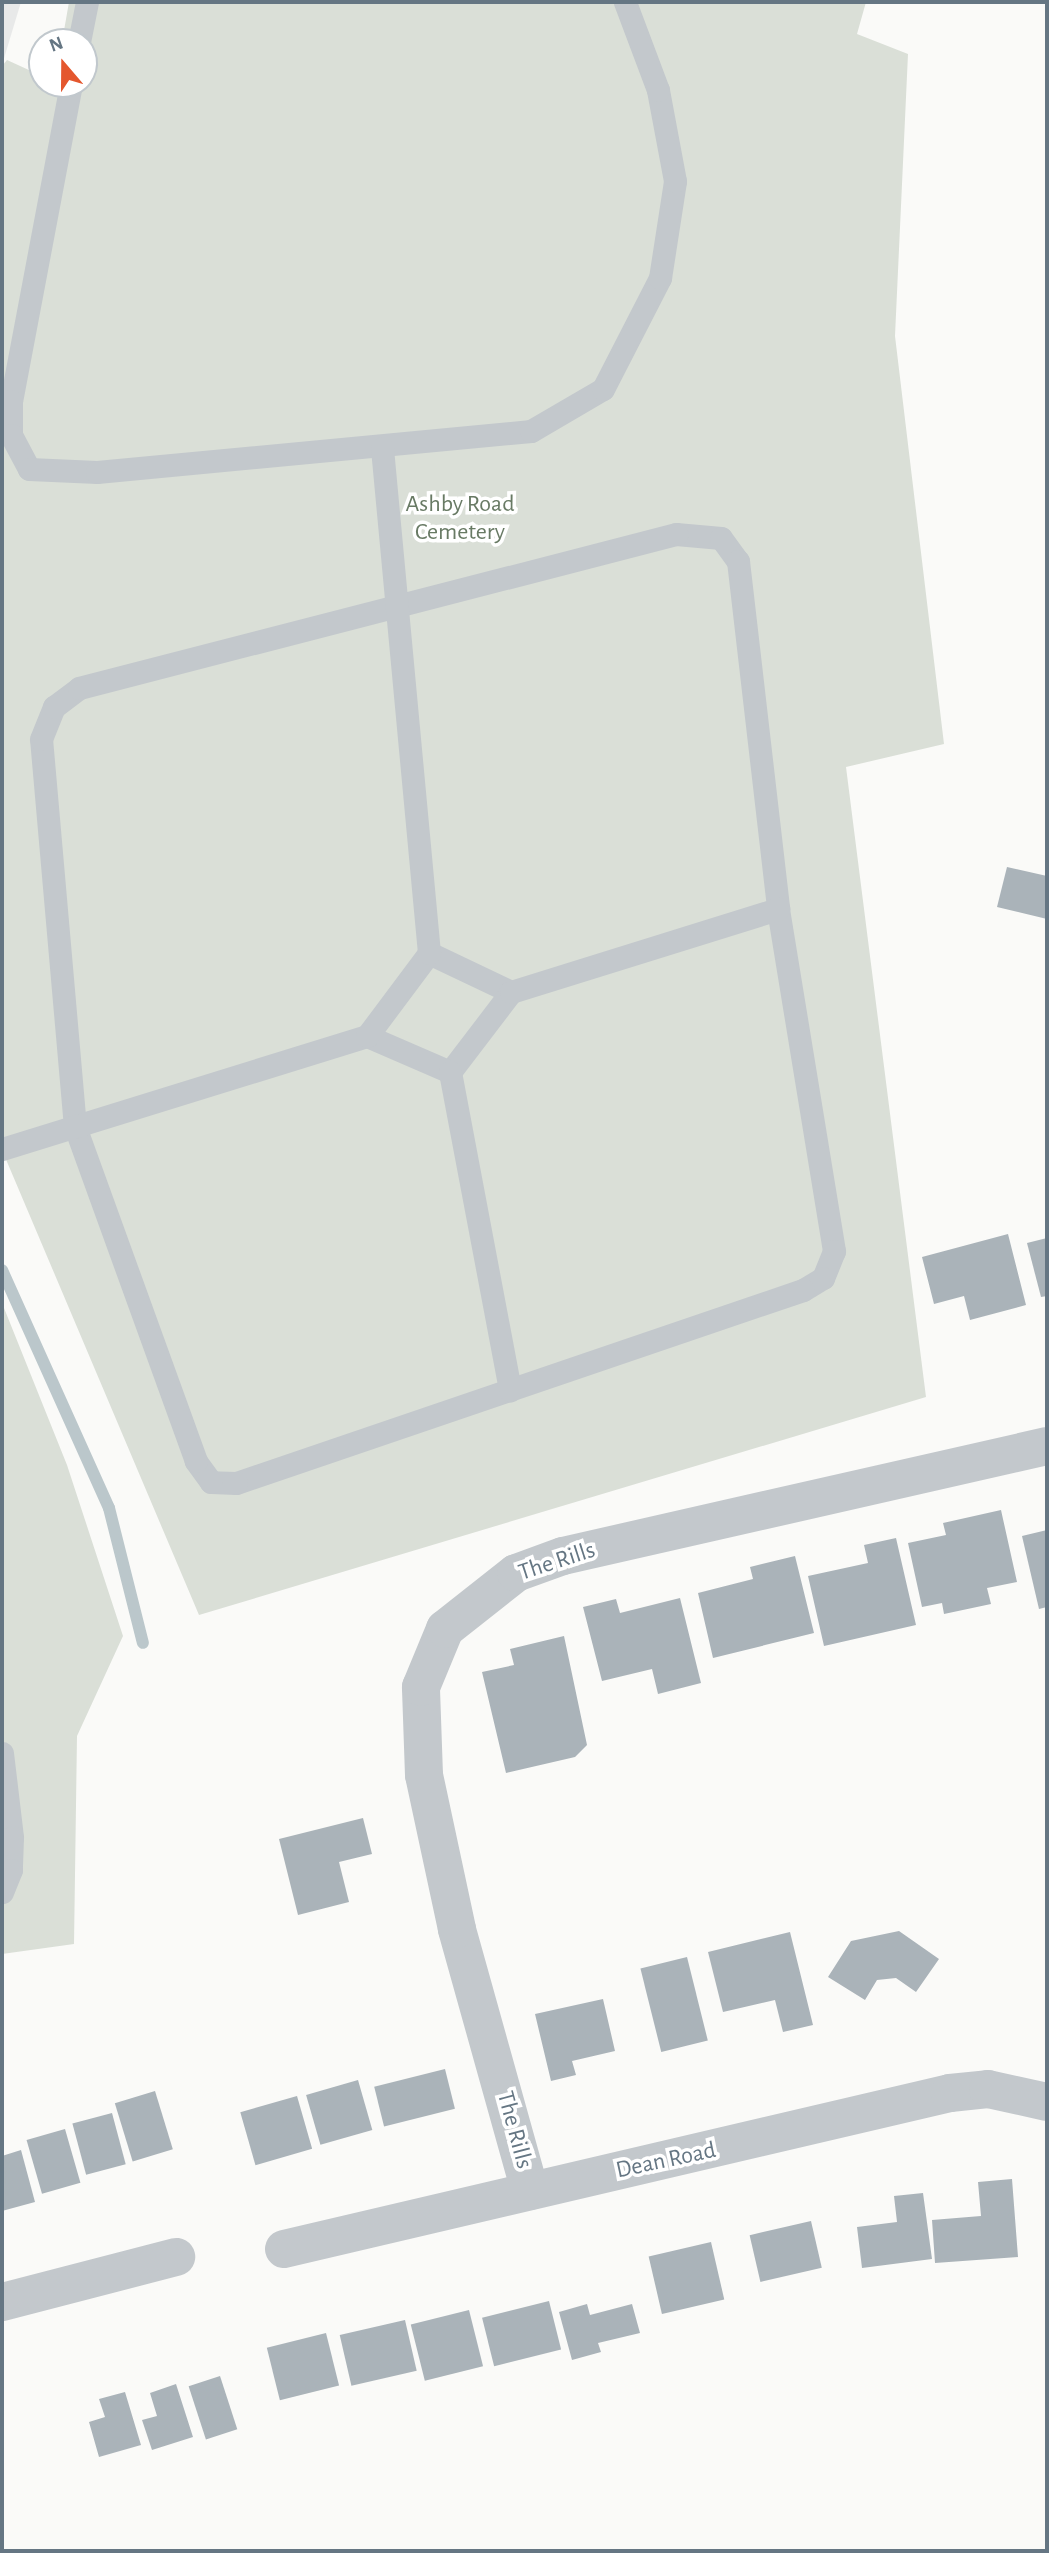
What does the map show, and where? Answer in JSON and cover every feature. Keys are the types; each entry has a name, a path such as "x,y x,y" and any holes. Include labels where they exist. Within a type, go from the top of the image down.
{"street":[{"name":"The Rills","path":"530,2191 457,1929 424,1775 421,1686 444,1629 516,1573 563,1556 1047,1446"},
{"name":"Dean Road","path":"284,2249 950,2093 988,2090 1047,2102"},
{"path":"2,2302 176,2257"}],"lane":[{"path":"82,28 87,2"},
{"path":"68,98 11,401 11,435 29,469 97,472 382,448 531,431 603,389 660,278 675,181 658,90 625,2"},
{"path":"2,1149 367,1036 429,953 394,607 382,448"},
{"path":"676,534 721,538 738,561 778,909 834,1251 823,1278 803,1290 236,1483 211,1482 196,1461 75,1126 41,739 54,707 79,688 676,534"},
{"path":"510,1390 450,1072 510,992 778,909"},
{"path":"429,953 510,992"},
{"path":"367,1036 450,1072"},
{"path":"2,1753 12,1837 11,1870 2,1892"}],"shaded area":[{"path":"2,2 21,2 2,65"}],"green space":[{"name":"Ashby Road Cemetery","path":"69,2 866,2 857,34 908,54 895,336 944,744 846,767 926,1397 199,1615 2,1150 2,66 7,60 28,70 28,98 98,98 98,28 64,28"},
{"path":"2,1303 67,1465 123,1636 77,1736 74,1944 2,1954"}],"building":[{"path":"1007,867 1047,876 1047,919 997,907"},
{"path":"1008,1234 1026,1305 970,1320 964,1296 934,1304 922,1257"},
{"path":"1047,1238 1047,1296 1041,1297 1027,1243"},
{"path":"1001,1510 1017,1582 987,1588 991,1604 944,1614 942,1603 922,1607 908,1543 946,1535 943,1523"},
{"path":"1047,1530 1047,1607 1039,1609 1022,1536"},
{"path":"896,1538 916,1625 824,1646 808,1576 868,1563 864,1545"},
{"path":"795,1556 814,1633 713,1658 698,1593 753,1579 750,1567"},
{"path":"680,1598 701,1683 658,1694 652,1669 602,1681 583,1607 616,1599 620,1613"},
{"path":"564,1636 587,1745 575,1757 506,1773 482,1672 514,1665 510,1649"},
{"path":"363,1818 372,1854 339,1862 349,1902 298,1915 279,1839"},
{"path":"899,1931 939,1959 916,1992 896,1978 877,1980 865,2000 828,1977 851,1941"},
{"path":"790,1932 813,2025 783,2032 775,2000 723,2012 708,1952"},
{"path":"687,1957 708,2040 661,2052 640,1969"},
{"path":"603,1999 615,2051 572,2061 576,2075 551,2081 535,2014"},
{"path":"445,2069 455,2109 384,2126 374,2087"},
{"path":"358,2080 372,2130 320,2145 306,2095"},
{"path":"155,2091 173,2149 133,2162 115,2103"},
{"path":"297,2096 312,2149 255,2165 240,2112"},
{"path":"112,2113 126,2164 86,2175 72,2124"},
{"path":"65,2129 80,2183 42,2194 27,2140"},
{"path":"21,2150 35,2202 2,2211 2,2156"},
{"path":"1012,2179 1018,2257 935,2263 932,2220 981,2216 978,2182"},
{"path":"923,2193 932,2259 862,2268 857,2227 897,2222 894,2196"},
{"path":"811,2221 822,2268 760,2282 750,2235"},
{"path":"711,2242 724,2299 662,2314 649,2256"},
{"path":"549,2301 561,2350 494,2366 482,2318"},
{"path":"587,2304 590,2315 632,2304 640,2333 598,2343 601,2352 572,2360 559,2312"},
{"path":"469,2310 483,2366 425,2381 411,2325"},
{"path":"405,2320 417,2371 351,2386 340,2335"},
{"path":"326,2333 339,2385 280,2400 267,2348"},
{"path":"220,2376 237,2429 206,2439 189,2386"},
{"path":"176,2384 193,2437 152,2450 142,2420 157,2416 150,2393"},
{"path":"125,2392 141,2445 99,2457 89,2422 105,2417 99,2399"}],"waterway":[{"path":"2,1270 109,1508 143,1643"}]}
